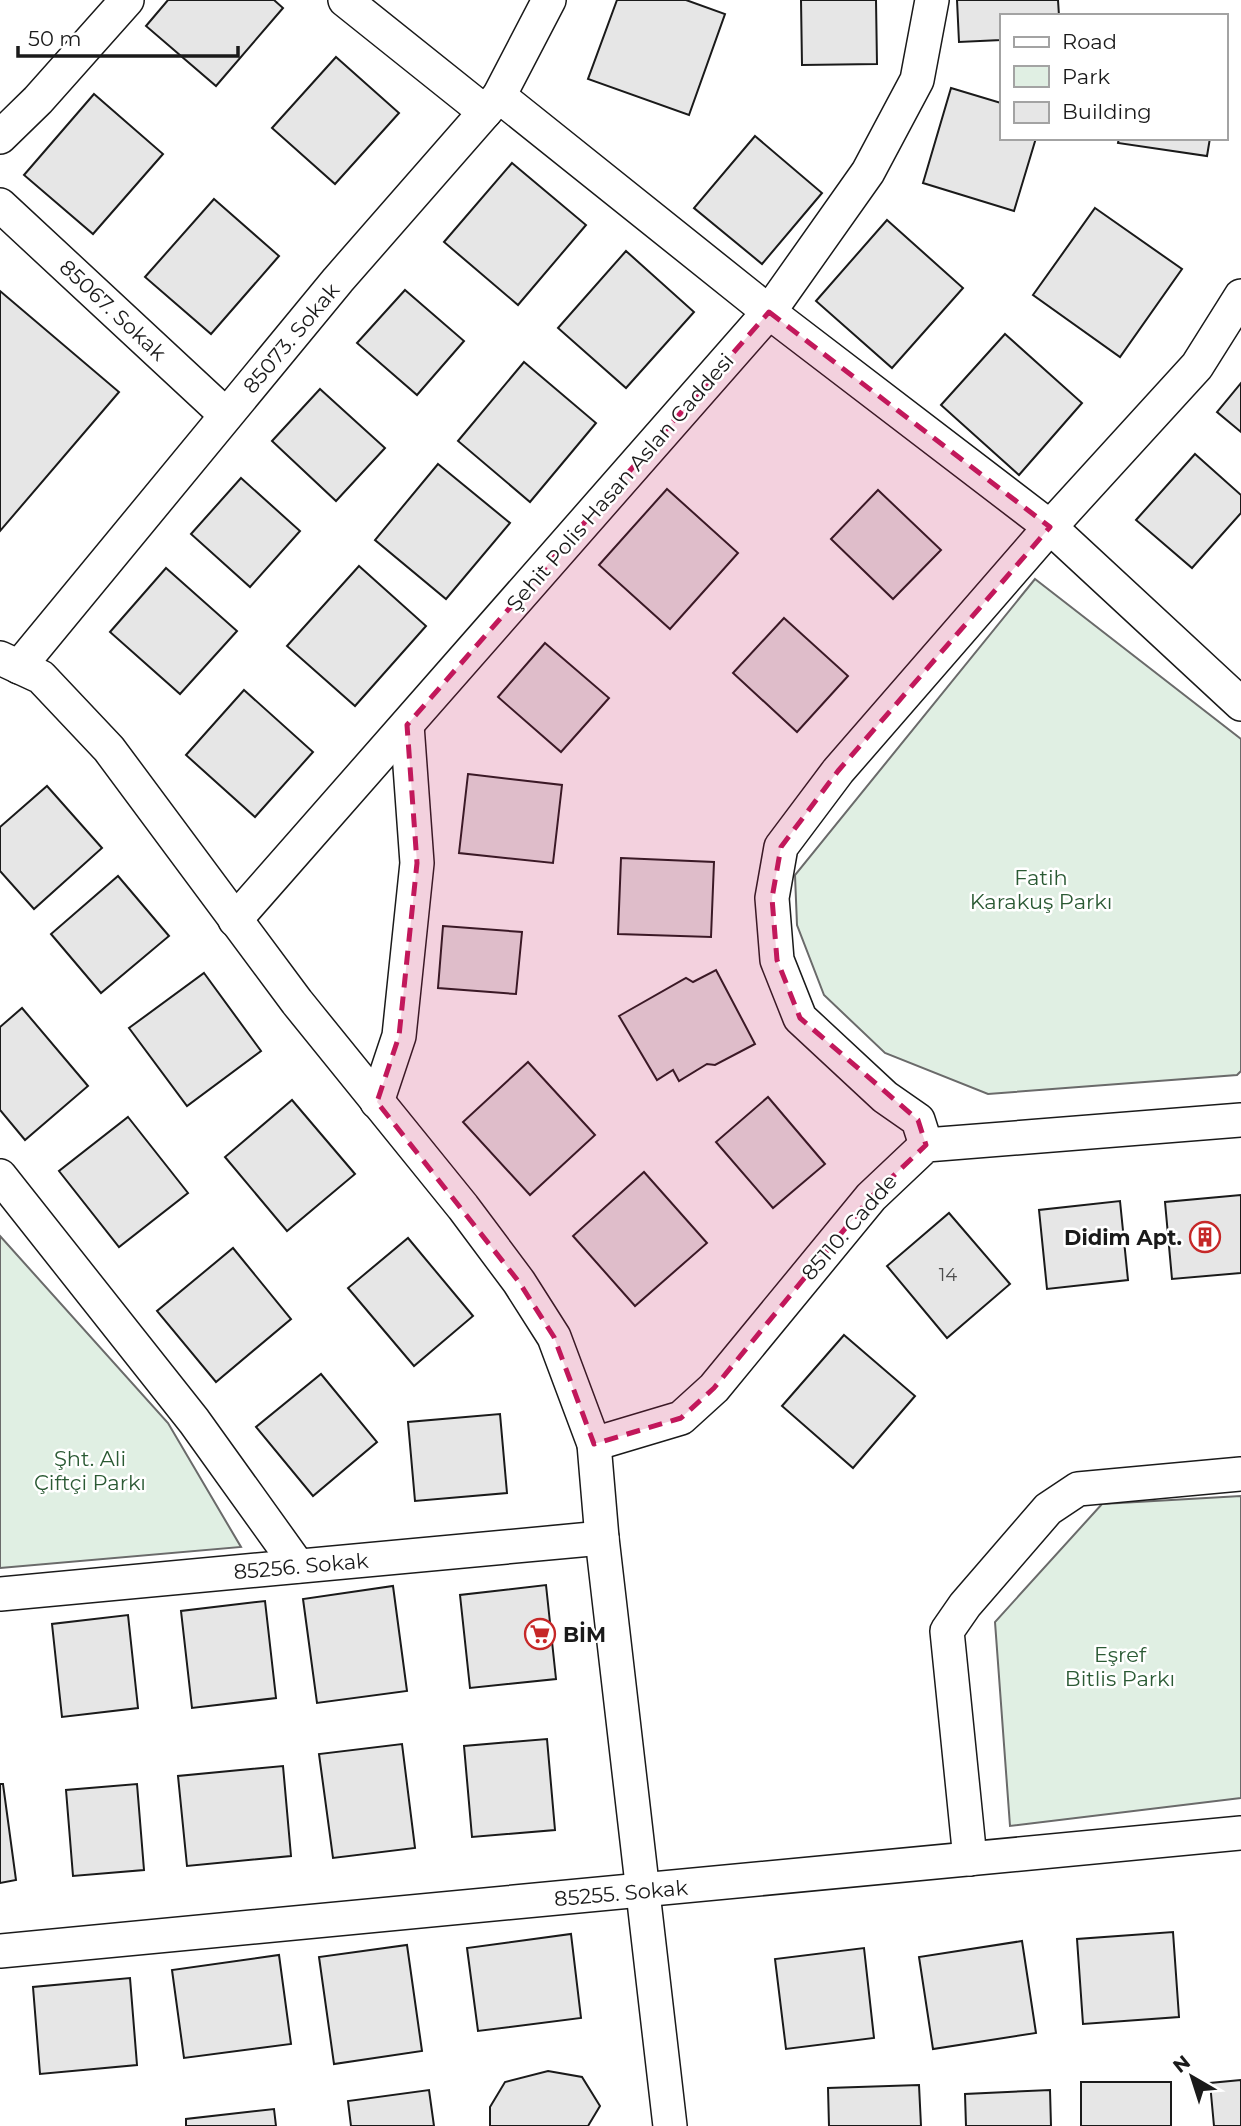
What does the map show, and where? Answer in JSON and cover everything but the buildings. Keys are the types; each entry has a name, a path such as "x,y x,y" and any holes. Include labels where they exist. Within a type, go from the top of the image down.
{"street":[{"path":"0,136 38,100 127,0"},
{"path":"345,0 492,104 1050,527 1241,704"},
{"name":"85073. Sokak","path":"9,662 226,415 338,280 492,104 549,0"},
{"name":"Şehit Polis Hasan Aslan Caddesi","path":"235,920 769,312 868,172 911,92 916,80 932,0"},
{"name":"85067. Sokak","path":"0,205 226,415"},
{"path":"1241,296 1197,366 1050,527 838,771 781,847 772,898 777,960 800,1018 886,1097 918,1121 926,1144 1241,1120"},
{"path":"9,662 41,677 109,749 297,1002 463,1207 519,1282 554,1337 594,1444 602,1538 670,2126"},
{"path":"377,1102 399,1036 418,863 407,725"},
{"name":"85110. Cadde","path":"594,1444 681,1418 714,1388 871,1197 926,1144"},
{"path":"0,1176 194,1421 298,1566"},
{"path":"970,1859 947,1631 965,1605 1048,1509 1078,1489 1241,1474"},
{"name":"85256. Sokak","path":"0,1594 602,1538"},
{"name":"85255. Sokak","path":"0,1951 1241,1833"}],"highlighted area":[{"path":"769,312 1050,527 838,771 781,847 772,898 777,960 800,1018 918,1120 926,1145 871,1197 714,1388 681,1418 594,1444 554,1337 519,1282 377,1102 399,1036 417,863 407,725"}],"green space":[{"name":"Fatih Karakuş Parkı","path":"1035,579 1241,739 1241,1071 1237,1075 988,1094 885,1053 824,995 797,925 795,875"},
{"name":"Şht. Ali Çiftçi Parkı","path":"0,1236 168,1423 241,1547 0,1568"},
{"name":"Eşref Bitlis Parkı","path":"1241,1496 1241,1798 1010,1826 995,1622 1102,1504"}],"place":[{"name":"Didim Apt.","path":"1205,1237"},
{"name":"BİM","path":"540,1634"}]}
